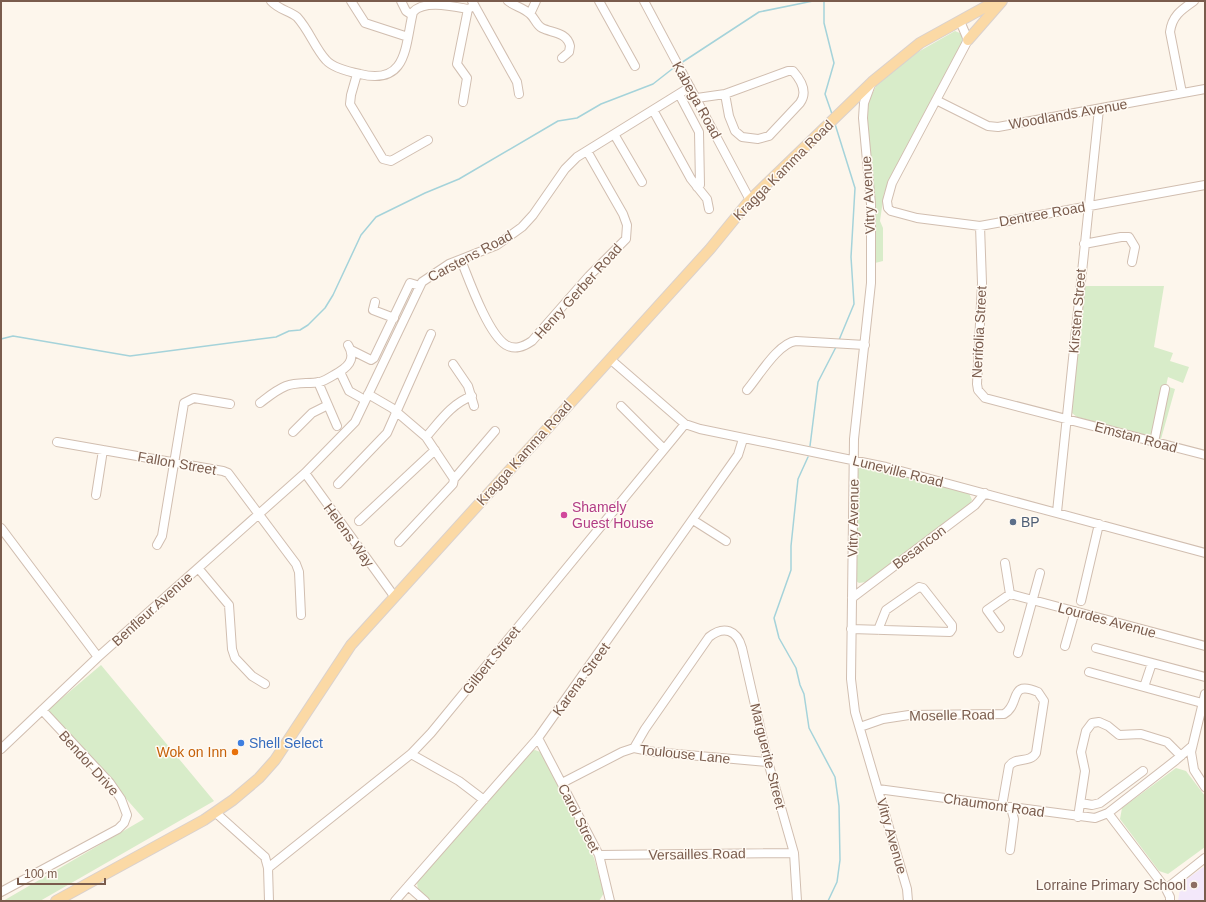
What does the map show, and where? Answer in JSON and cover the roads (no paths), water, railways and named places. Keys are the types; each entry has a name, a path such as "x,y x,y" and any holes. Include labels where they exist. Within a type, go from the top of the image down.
{"main road":[{"name":"Kragga Kamma Road","path":"56,901 216,813 259,778 275,760 341,659 394,596 710,249 750,200 872,82 908,51 996,1"},
{"path":"968,40 1002,1"}],"street":[{"path":"271,1 276,6 291,12 297,17 330,63 357,74 377,78 397,67 402,62 412,15 416,8 426,2 471,5"},
{"path":"351,1 365,23 408,37"},
{"path":"401,1 406,11 412,15"},
{"path":"508,1 530,14 537,24 543,28 555,31 569,42 569,52 562,58"},
{"path":"530,14 536,1"},
{"path":"598,1 635,66"},
{"name":"Kabega Road","path":"644,1 750,200"},
{"path":"1182,93 1170,32 1171,24 1176,14 1194,1"},
{"path":"471,5 518,82 519,94"},
{"path":"463,102 467,78 457,64 471,5"},
{"path":"960,21 968,40"},
{"name":"Vitry Avenue","path":"887,201 892,183 968,40"},
{"path":"697,98 725,94 788,71 793,71 804,92 803,99 800,103 768,136 758,140 742,136 735,131 729,116 725,94"},
{"path":"357,74 350,104 382,160 392,161 428,140"},
{"name":"Vitry Avenue","path":"872,82 863,109 871,211 871,283 865,345 856,410 853,460 850,679 853,701 907,889 908,901"},
{"name":"Carstens Road","path":"305,473 352,426 420,286 428,277 449,264 497,245 522,227 533,215 565,169 577,157 679,94 688,85"},
{"name":"Woodlands Avenue","path":"936,100 992,127 1205,89"},
{"path":"679,94 699,132 700,185 697,187"},
{"name":"Kirsten Street","path":"1057,512 1068,419 1084,244 1099,109"},
{"path":"653,110 697,187 706,199 709,209"},
{"path":"614,134 642,182"},
{"name":"Henry Gerber Road","path":"461,260 479,303 500,340 514,348 524,346 532,341 589,276 626,238 627,225 623,214 587,151"},
{"name":"Dentree Road","path":"887,201 888,208 905,216 980,226 1088,205 1205,185"},
{"name":"Nerifolia Street","path":"980,226 982,283 976,376 978,390 985,398 1068,419"},
{"path":"1084,244 1121,237 1129,238 1135,247 1132,262"},
{"path":"260,403 286,386 301,382 318,382 340,372 351,362 352,355 350,348 371,360 374,358 410,283 420,286"},
{"path":"375,302 373,310 394,318"},
{"path":"338,484 387,433 431,334"},
{"path":"747,390 779,350 787,343 796,341 865,345"},
{"name":"Luneville Road","path":"610,359 685,424 700,429 743,439 853,460 1057,512 1205,553"},
{"path":"453,364 465,380 472,396 474,406"},
{"path":"340,372 349,391 366,397 396,412 426,437 454,479"},
{"path":"318,382 337,426"},
{"path":"1154,442 1165,389"},
{"path":"426,437 450,408 458,402 472,396"},
{"path":"157,546 162,536 183,406 186,401 198,398 230,404"},
{"path":"293,432 312,413 328,405"},
{"path":"620,406 664,449"},
{"name":"Emstan Road","path":"1068,419 1205,455"},
{"name":"Gilbert Street","path":"268,868 410,754 431,733 685,424"},
{"path":"399,542 453,484 454,479 495,431"},
{"name":"Karena Street","path":"395,901 538,738 738,455 743,439"},
{"name":"Fallon Street","path":"56,442 226,472 298,568 301,615"},
{"path":"96,495 103,450"},
{"path":"359,521 435,450"},
{"name":"Helens Way","path":"305,473 394,596"},
{"name":"Benfleur Avenue","path":"1,749 98,657 305,473"},
{"name":"Besancon","path":"852,598 974,504 984,493"},
{"path":"693,520 726,541"},
{"path":"1081,601 1099,524"},
{"path":"1,528 98,657"},
{"path":"1000,628 987,610 1010,594 1005,563"},
{"path":"198,568 229,605 232,649 235,658 252,676 265,684"},
{"path":"1018,653 1040,573"},
{"path":"851,629 878,630 950,632 952,625 923,588 919,587 888,609 878,630"},
{"name":"Lourdes Avenue","path":"1010,594 1205,646"},
{"path":"1065,646 1075,611"},
{"name":"Marguerite Street","path":"634,748 645,729 709,637 714,633 731,631 740,642 768,762 794,853 797,901"},
{"path":"1096,648 1205,676"},
{"path":"1144,687 1152,663"},
{"path":"1089,672 1202,703"},
{"name":"Moselle Road","path":"860,727 883,719 909,715 1004,714 1010,710 1018,690 1025,688 1038,692 1044,701 1036,753 1031,758 1016,760 1009,766 1002,806"},
{"path":"1194,770 1191,747 1205,694"},
{"name":"Bendor Drive","path":"1,892 118,829 124,823 127,815 121,799 110,784 42,710"},
{"path":"1078,817 1085,771 1081,752 1086,731 1094,722 1105,724 1116,735 1141,734 1167,742 1181,756"},
{"name":"Carol Street","path":"538,738 599,856 610,901"},
{"path":"1170,901 1166,888 1108,813 1191,747"},
{"name":"Toulouse Lane","path":"562,783 622,752 634,748 768,762"},
{"path":"410,754 459,781 484,800"},
{"path":"1171,764 1185,763 1194,770 1205,787"},
{"path":"1081,803 1092,805 1100,803 1143,771"},
{"name":"Chaumont Road","path":"878,789 1078,817 1095,818 1108,813"},
{"path":"1010,850 1014,819 1011,808"},
{"path":"216,813 263,854 268,868 269,901"},
{"name":"Versailles Road","path":"599,856 794,853"},
{"path":"1166,888 1205,858"},
{"path":"408,886 424,901"}],"waterway":[{"path":"681,63 759,12 813,1"},
{"path":"824,1 824,23 834,63 825,94 832,114"},
{"path":"1,339 13,336 130,356 276,337 289,331 300,330 308,325 325,308 333,295 361,235 376,217 425,193 459,179 558,121 577,118 601,104 653,84 676,66"},
{"path":"835,124 855,188 851,257 854,304 839,340"},
{"path":"810,446 818,382 836,347"},
{"path":"808,457 798,479 791,546 791,570 774,618 779,638 796,668 804,694 809,728 835,777 839,806 840,860 837,882 828,901"}],"place":[{"name":"Shamely Guest House","path":"564,515"},
{"name":"BP","path":"1013,522"},
{"name":"Shell Select","path":"241,743"},
{"name":"Wok on Inn","path":"235,752"},
{"name":"Lorraine Primary School","path":"1194,885"}]}
